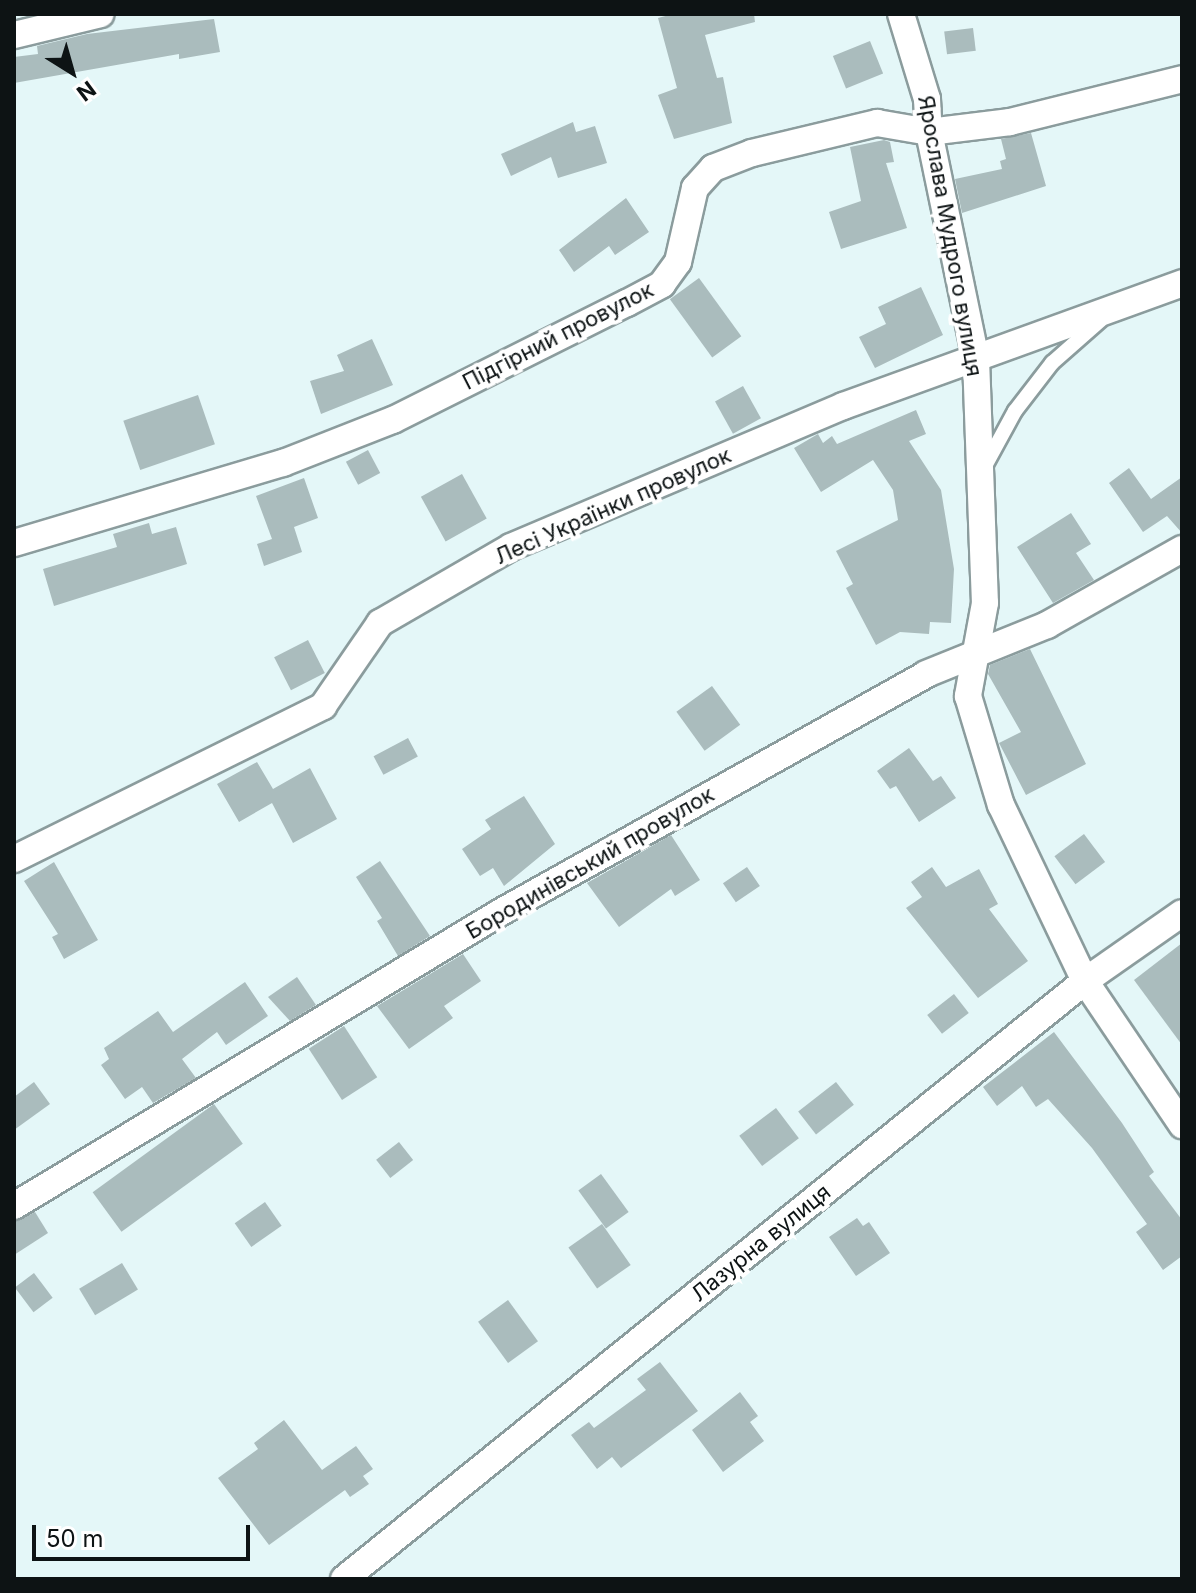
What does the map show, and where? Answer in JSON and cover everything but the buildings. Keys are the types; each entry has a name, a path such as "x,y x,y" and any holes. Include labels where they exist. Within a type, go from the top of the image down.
{"street":[{"path":"14,35 101,14"},
{"name":"Ярослава Мудрого вулиця","path":"901,14 927,99 929,132 976,359 984,468 985,603 968,696 1001,805 1085,981 1182,1125"},
{"name":"Підгірний провулок","path":"14,543 310,453 393,420 627,303 662,284 678,262 695,188 713,168 752,153 877,123 929,132 1010,122 1182,79"},
{"name":"Лесі Українки провулок","path":"14,859 323,706 380,623 511,547 843,406 1182,283"},
{"name":"Бородинівський провулок","path":"14,1206 501,912 926,674 975,658 1047,625 1182,549"},
{"name":"Лазурна вулиця","path":"344,1579 1085,981 1182,913"}],"lane":[{"path":"984,468 1015,411 1052,363 1113,309"}]}
